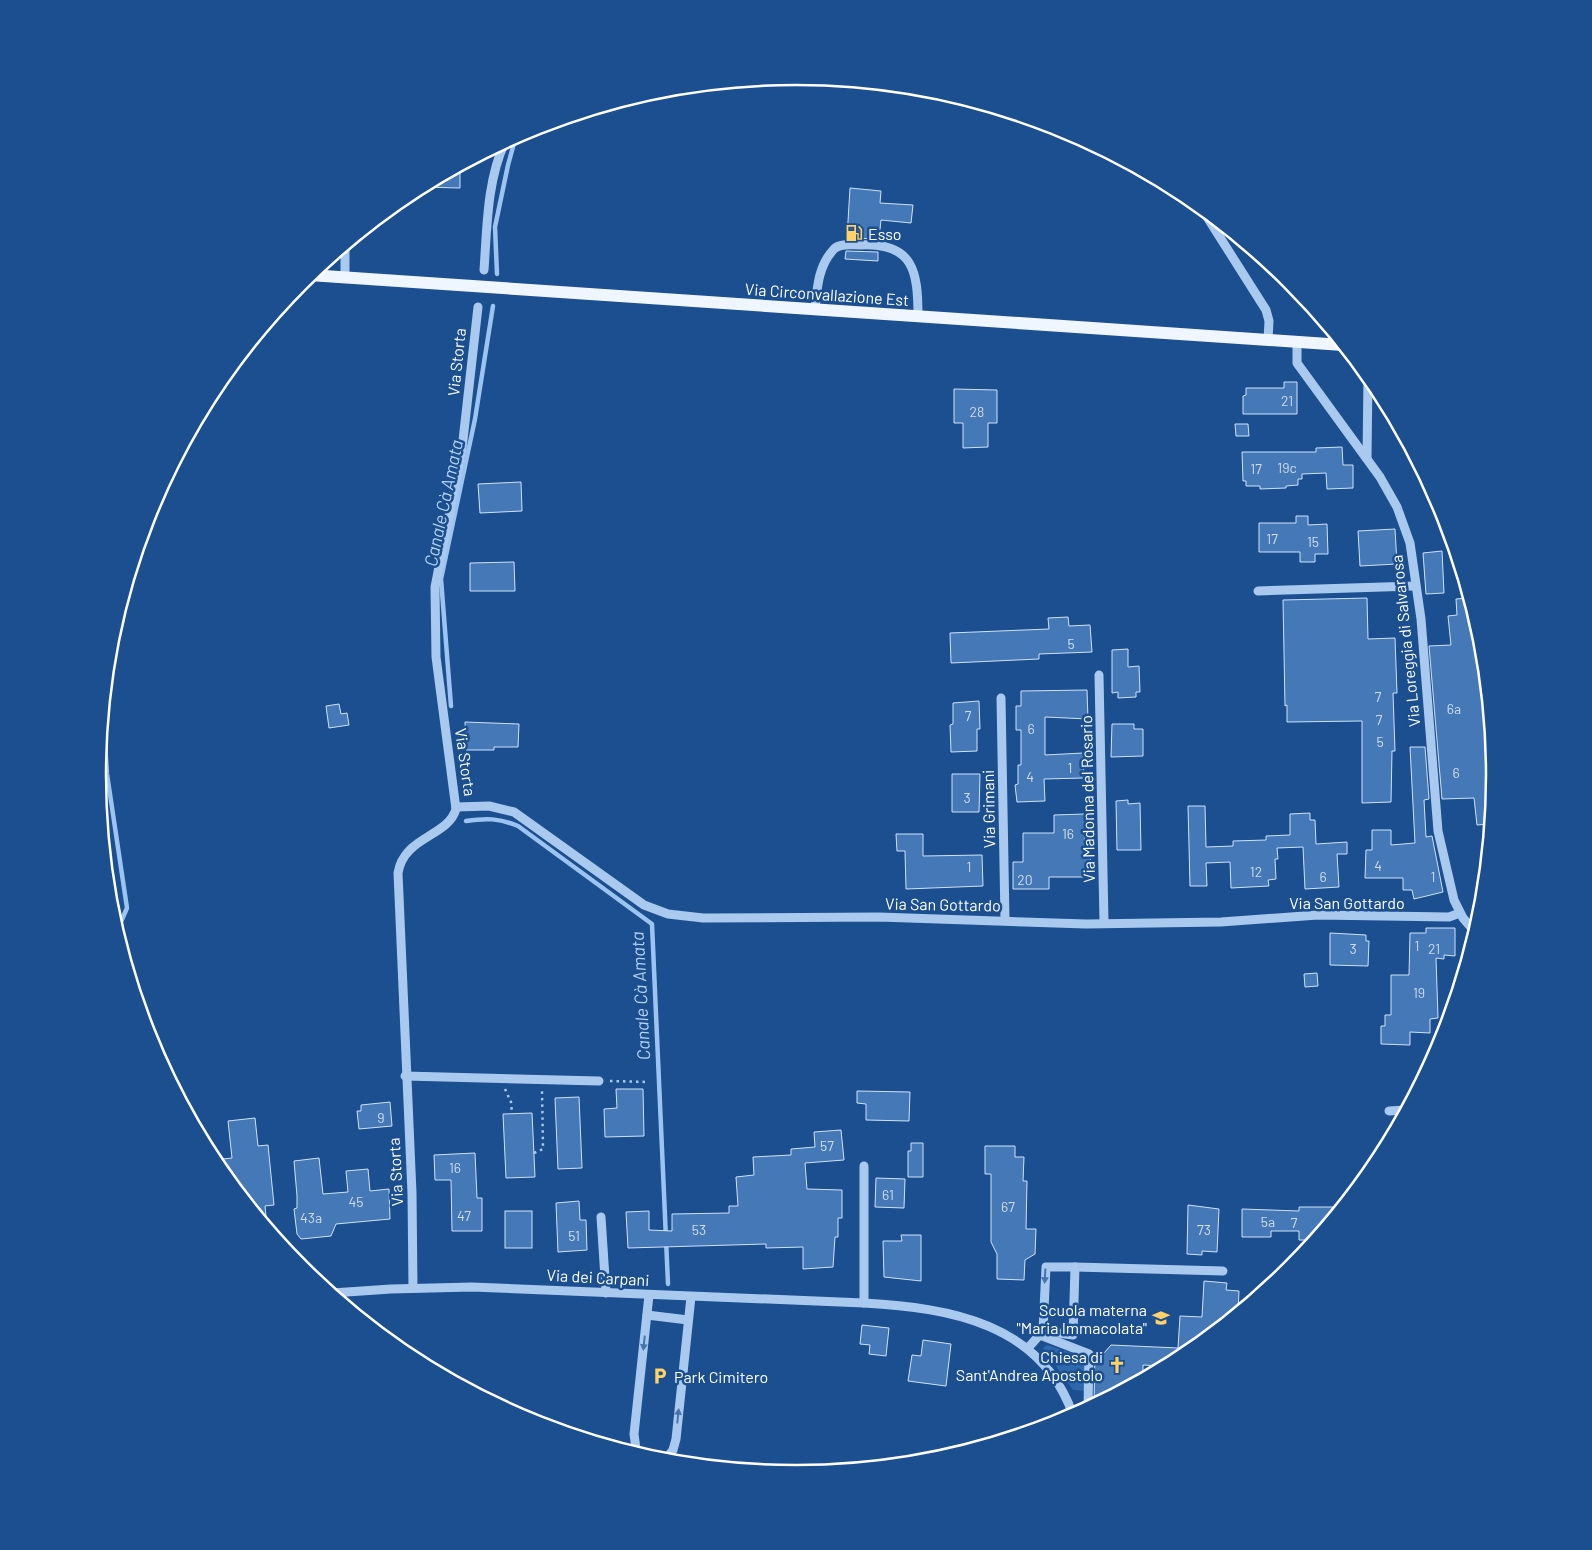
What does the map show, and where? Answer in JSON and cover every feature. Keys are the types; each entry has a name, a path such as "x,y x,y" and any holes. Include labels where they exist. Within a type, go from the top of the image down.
{"main road":[{"name":"Via Circonvallazione Est","path":"319,277 1335,344"}],"street":[{"path":"484,270 488,214 501,152"},
{"path":"1212,225 1266,310 1269,321 1268,340"},
{"path":"815,310 819,272 834,250 839,246 870,244 901,252 911,264 918,284 918,317"},
{"path":"345,253 345,278"},
{"name":"Via Storta","path":"413,1288 412,1193 405,1076 399,868 408,850 452,818 456,807 436,657 435,587 462,449 478,307"},
{"name":"Via Loreggia di Salvarosa","path":"1297,342 1295,355 1299,366 1367,458 1392,500 1405,529 1412,555 1421,619 1438,831 1449,884 1460,913 1469,925"},
{"path":"1367,458 1368,389"},
{"path":"1258,591 1415,586"},
{"name":"Via Madonna del Rosario","path":"1099,675 1104,922"},
{"name":"Via Grimani","path":"1001,698 1005,920"},
{"name":"Via San Gottardo","path":"456,807 489,806 514,812 636,900 660,912 675,915 710,918 1221,922 1318,915 1450,917 1460,913"},
{"path":"405,1076 599,1081"},
{"path":"1390,1111 1399,1110"},
{"path":"864,1166 864,1303"},
{"path":"601,1217 606,1293"},
{"path":"1028,1348 1041,1333 1046,1267 1223,1271"},
{"path":"1041,1333 1073,1335 1075,1267"},
{"name":"Via dei Carpani","path":"339,1293 472,1287 864,1303 909,1307 969,1319 1002,1332 1028,1348 1057,1380 1070,1408"},
{"path":"636,1446 634,1434 649,1295"},
{"path":"674,1454 691,1297"},
{"path":"647,1315 688,1320"},
{"path":"1041,1333 1089,1354 1088,1400"},
{"path":"671,1454 674,1450"}],"path":[{"path":"504,1079 506,1093 511,1102 512,1113"},
{"path":"534,1153 543,1149 541,1080"},
{"path":"599,1081 648,1082"}],"shaded area":[{"path":"1047,1345 1087,1358 1085,1391 1073,1390 1043,1348"}],"building":[{"path":"460,172 460,188 435,187"},
{"path":"850,188 881,191 880,203 913,205 911,223 881,220 879,239 847,238"},
{"path":"846,251 878,252 878,261 845,259"},
{"path":"1284,382 1297,382 1297,414 1243,414 1243,396 1246,395 1246,388 1284,388"},
{"path":"954,389 997,390 997,423 988,423 988,447 963,448 963,423 954,423"},
{"path":"1235,424 1248,424 1249,436 1236,436"},
{"path":"1342,447 1343,465 1353,465 1353,488 1327,489 1326,473 1302,474 1302,479 1298,479 1298,485 1286,486 1286,488 1260,489 1260,486 1246,486 1246,481 1243,481 1242,452 1316,452 1316,448"},
{"path":"521,482 522,511 480,513 478,484"},
{"path":"1296,516 1308,516 1308,525 1327,524 1328,554 1315,554 1315,562 1300,562 1300,552 1259,552 1259,523 1296,523"},
{"path":"1395,529 1397,564 1360,566 1358,531"},
{"path":"1442,551 1444,593 1426,594 1423,553"},
{"path":"514,562 515,591 470,591 470,563"},
{"path":"1367,598 1368,639 1395,638 1397,693 1393,693 1395,751 1392,751 1391,802 1362,803 1362,721 1287,722 1287,705 1285,706 1283,600"},
{"path":"1463,598 1473,640 1480,685 1485,730 1485,824 1477,825 1474,798 1442,799 1429,646 1451,645 1448,616 1457,615 1456,599"},
{"path":"1068,617 1069,626 1090,625 1092,652 1039,654 1039,659 951,663 950,633 1049,629 1048,618"},
{"path":"1128,649 1128,667 1139,666 1140,692 1136,692 1136,697 1118,698 1118,692 1112,693 1112,650"},
{"path":"1087,690 1088,719 1045,717 1045,755 1083,753 1084,778 1044,779 1045,801 1017,802 1015,785 1018,784 1018,765 1021,765 1021,730 1016,730 1016,706 1021,706 1021,691"},
{"path":"979,701 980,729 977,729 977,751 951,752 950,725 953,724 953,703"},
{"path":"339,704 341,714 347,713 349,725 329,728 326,706"},
{"path":"465,722 519,724 518,747 494,747 494,750 466,750"},
{"path":"1112,724 1134,724 1134,729 1143,729 1143,756 1111,757"},
{"path":"1410,747 1425,747 1429,799 1424,800 1426,837 1432,836 1443,892 1414,899 1412,890 1403,890 1403,878 1365,878 1366,850 1372,850 1372,830 1391,830 1391,845 1415,843"},
{"path":"952,774 980,774 979,812 952,812"},
{"path":"1128,800 1128,804 1140,803 1141,850 1117,850 1116,801"},
{"path":"1188,806 1205,806 1206,847 1233,846 1233,841 1266,840 1266,836 1290,835 1290,814 1310,813 1310,820 1315,820 1316,844 1347,842 1347,854 1337,854 1339,887 1305,889 1303,847 1277,848 1278,859 1275,859 1276,879 1268,880 1269,886 1231,888 1230,862 1206,863 1207,886 1190,886"},
{"path":"1085,814 1085,845 1090,845 1091,877 1049,877 1049,889 1013,889 1013,862 1023,862 1023,833 1054,833 1054,815"},
{"path":"896,834 923,834 923,856 982,855 983,886 906,889 905,851 897,851"},
{"path":"1426,928 1455,928 1455,956 1444,955 1444,959 1436,958 1438,1018 1430,1019 1430,1033 1410,1032 1410,1045 1381,1044 1381,1026 1385,1026 1385,1015 1391,1015 1391,975 1409,975 1410,933 1426,933"},
{"path":"1330,933 1366,935 1366,941 1369,941 1368,966 1330,965"},
{"path":"1317,973 1318,986 1305,987 1304,974"},
{"path":"616,1089 643,1089 644,1136 605,1137 604,1109 617,1108"},
{"path":"857,1091 910,1092 909,1121 866,1120 866,1104 857,1103"},
{"path":"579,1097 582,1168 558,1169 555,1098"},
{"path":"390,1102 392,1126 359,1129 357,1111 361,1111 361,1105"},
{"path":"532,1113 535,1177 506,1178 503,1114"},
{"path":"255,1118 258,1146 268,1145 274,1205 265,1206 266,1216 223,1159 232,1158 228,1121"},
{"path":"841,1130 844,1160 805,1163 807,1189 842,1190 842,1218 838,1218 838,1237 835,1237 833,1267 803,1269 803,1247 766,1248 766,1244 628,1248 626,1212 649,1211 649,1230 672,1231 672,1214 729,1213 729,1206 738,1206 736,1177 754,1175 753,1157 791,1155 791,1149 815,1147 814,1132"},
{"path":"911,1143 923,1143 923,1177 908,1177 908,1151 911,1151"},
{"path":"985,1146 1015,1146 1015,1157 1024,1157 1023,1181 1027,1181 1026,1229 1036,1229 1035,1254 1025,1260 1024,1280 997,1279 997,1254 991,1242 991,1174 985,1174"},
{"path":"475,1153 477,1198 482,1198 482,1231 452,1231 451,1180 435,1180 434,1155"},
{"path":"319,1158 323,1194 348,1192 346,1171 368,1169 370,1191 389,1189 390,1219 336,1224 331,1236 301,1239 297,1234 294,1209 297,1208 297,1196 294,1161"},
{"path":"876,1178 905,1179 904,1208 875,1207"},
{"path":"579,1201 580,1220 586,1220 587,1250 558,1252 556,1203"},
{"path":"1188,1205 1219,1209 1217,1252 1202,1251 1202,1255 1187,1254"},
{"path":"1299,1207 1333,1207 1306,1240 1299,1240 1299,1231 1271,1231 1271,1237 1242,1237 1242,1209 1299,1211"},
{"path":"505,1211 532,1211 532,1248 505,1248"},
{"path":"901,1235 921,1235 921,1281 884,1277 883,1241 902,1241"},
{"path":"1204,1281 1227,1283 1226,1290 1239,1291 1238,1304 1216,1322 1153,1365 1143,1365 1143,1372 1141,1373 1094,1397 1095,1352 1104,1353 1111,1345 1178,1348 1180,1316 1202,1317"},
{"path":"862,1325 889,1328 886,1356 869,1354 870,1345 860,1344"},
{"path":"923,1340 951,1344 946,1386 908,1381 912,1355 921,1356"}],"waterway":[{"name":"Canale Cà Amata","path":"497,274 495,227 513,146"},
{"name":"Canale Cà Amata","path":"451,706 441,579 475,419 493,306"},
{"path":"106,763 127,908 122,920"},
{"name":"Canale Cà Amata","path":"466,821 492,819 518,826 652,924 668,1284"}],"place":[{"name":"Esso","path":"854,233"},
{"name":"Scuola materna \"Maria Immacolata\"","path":"1161,1318"},
{"name":"Chiesa di Sant'Andrea Apostolo","path":"1117,1365"},
{"name":"Park Cimitero","path":"660,1376"}]}
